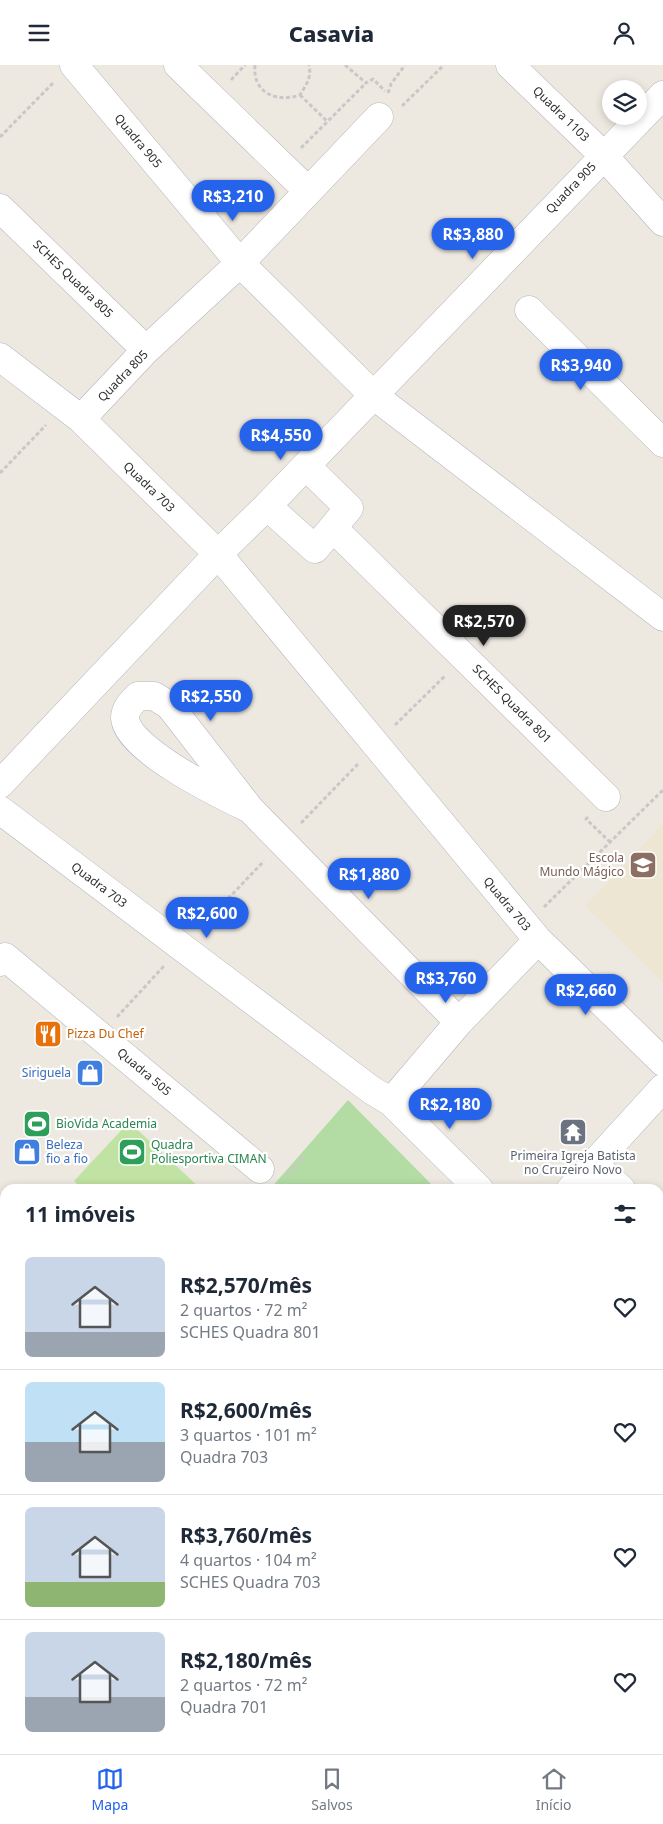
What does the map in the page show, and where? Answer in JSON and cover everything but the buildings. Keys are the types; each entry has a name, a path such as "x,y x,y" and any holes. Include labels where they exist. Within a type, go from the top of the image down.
{"street":[{"path":"178,65 308,191"},
{"name":"Quadra 1103","path":"510,65 603,155"},
{"name":"Quadra 905","path":"66,72 240,263 373,395 663,617"},
{"path":"603,155 660,103"},
{"path":"240,263 308,191 383,105"},
{"name":"Quadra 905","path":"373,395 603,155 663,222"},
{"name":"SCHES Quadra 805","path":"0,208 146,350"},
{"name":"Quadra 805","path":"72,413 146,350 240,263"},
{"path":"529,310 663,443"},
{"path":"0,357 72,413"},
{"path":"0,784 218,554 306,466 373,395"},
{"name":"Quadra 703","path":"0,810 362,1083 391,1102 532,933 218,554 72,413"},
{"path":"267,506 315,549 349,508 306,466"},
{"name":"SCHES Quadra 801","path":"333,527 606,797"},
{"path":"250,809 195,781 145,746 130,730 125,718 129,705 138,696 154,696 170,705 250,809 458,1022"},
{"path":"532,933 663,1062"},
{"name":"Quadra 505","path":"2,957 273,1172"},
{"path":"575,1184 663,1088"},
{"path":"391,1102 474,1184"},
{"path":"593,1164 615,1184"}],"path":[{"path":"228,83 245,65"},
{"path":"255,65 256,81 263,91 280,99 300,95 308,82 311,71 309,65"},
{"path":"345,65 366,83"},
{"path":"383,105 391,84 405,65"},
{"path":"383,105 401,107 444,65"},
{"path":"0,137 66,72"},
{"path":"300,150 366,83 373,79 383,105"},
{"path":"300,95 328,122"},
{"path":"0,473 72,413"},
{"path":"532,933 663,790"},
{"path":"273,1172 306,1155"}],"shaded area":[{"name":"Escola Mundo Mágico","path":"663,824 663,983 585,906"}],"green space":[{"path":"348,1100 431,1184 274,1184"},
{"name":"Quadra Poliesportiva CIMAN","path":"129,1122 196,1184 77,1184 74,1181"}],"place":[{"name":"Escola Mundo Mágico","path":"643,865"},
{"name":"Pizza Du Chef","path":"48,1034"},
{"name":"Siriguela","path":"90,1073"},
{"name":"BioVida Academia","path":"37,1124"},
{"name":"Primeira Igreja Batista no Cruzeiro Novo","path":"573,1132"},
{"name":"Beleza fio a fio","path":"27,1152"},
{"name":"Quadra Poliesportiva CIMAN","path":"132,1152"}]}
